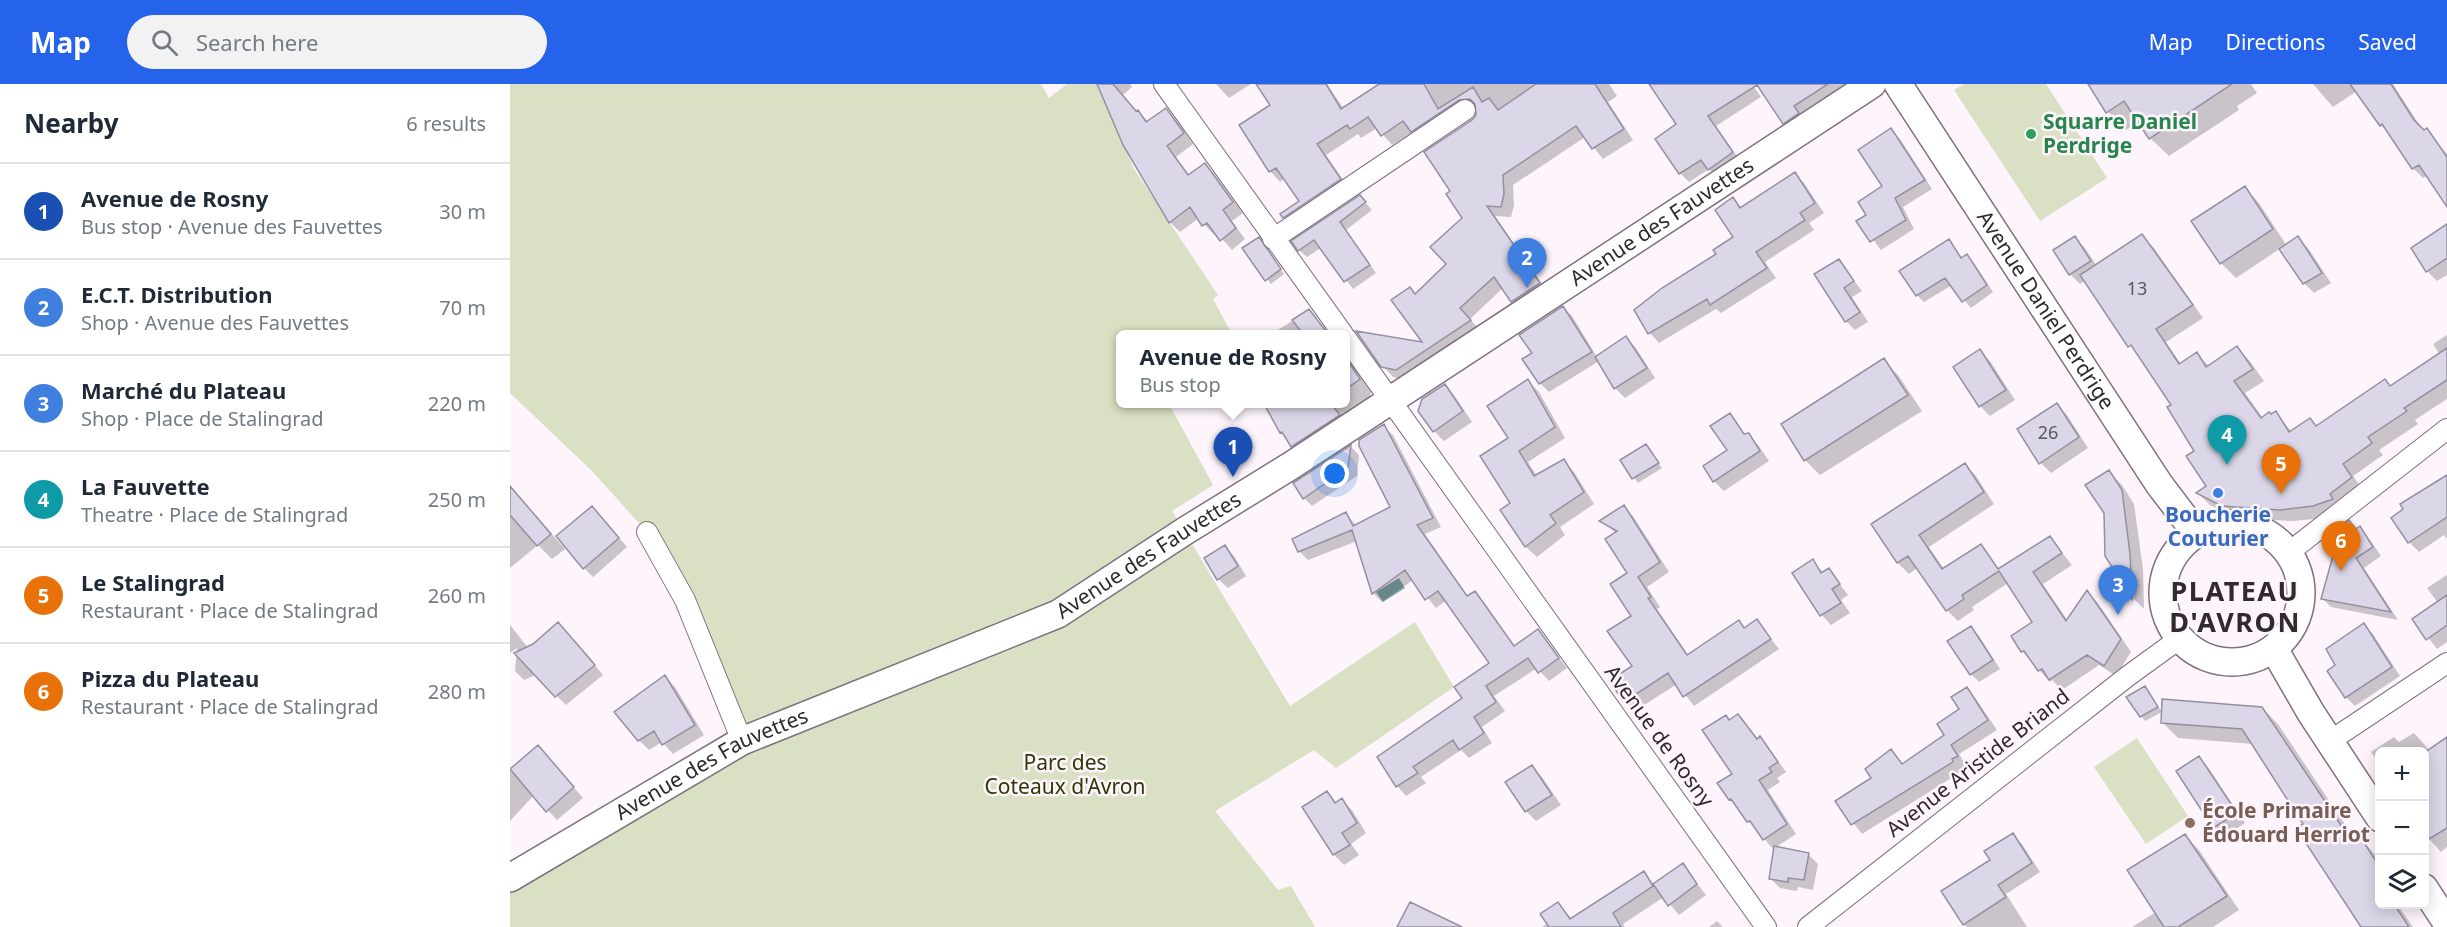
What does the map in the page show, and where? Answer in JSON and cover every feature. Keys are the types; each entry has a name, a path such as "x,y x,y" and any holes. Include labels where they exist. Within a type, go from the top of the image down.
{"street":[{"name":"Avenue de Rosny","path":"1164,84 1340,330"},
{"name":"Avenue des Fauvettes","path":"510,878 742,741 1058,614 1391,400 1872,84"},
{"name":"Avenue Daniel Perdrige","path":"1898,84 2159,484 2197,534"},
{"path":"1273,239 1465,110"},
{"name":"Avenue de Rosny","path":"1350,344 1766,927"},
{"path":"2288,553 2447,429"},
{"path":"2221,525 2246,525 2270,535 2288,553 2299,573 2302,594 2294,625 2274,650 2252,660 2228,663 2194,651 2180,639 2170,624 2164,607 2163,591 2167,571 2176,552 2197,534 2221,525"},
{"path":"647,532 685,600 742,741"},
{"name":"Avenue Aristide Briand","path":"1808,927 2128,676 2180,639"},
{"path":"2274,650 2375,812"},
{"path":"2330,741 2447,663"},
{"path":"2429,895 2447,922"}],"green space":[{"name":"Parc des Coteaux d'Avron","path":"510,84 1041,84 1049,98 1067,84 1097,84 1134,169 1218,295 1213,299 1230,330 1116,330 1116,408 1171,408 1213,485 1172,511 1290,706 1415,622 1454,687 1336,768 1314,750 1215,811 1278,890 1291,886 1315,927 510,927 510,878 742,741 647,532 592,471 510,393"},
{"name":"Squarre Daniel Perdrige","path":"1964,84 2046,84 2107,178 2040,221 1954,90"},
{"path":"2137,738 2188,816 2146,844 2094,767"}],"water":[{"path":"1399,578 1405,588 1383,602 1376,592"}],"building":[{"path":"1097,84 1113,84 1136,111 1138,110 1146,122 1166,108 1184,133 1167,146 1188,175 1205,163 1233,202 1223,210 1236,228 1220,241 1207,223 1202,226 1190,207 1169,223 1123,145"},
{"path":"1256,84 1326,84 1341,109 1379,84 1424,84 1438,109 1473,87 1482,102 1489,98 1498,110 1536,84 1595,84 1624,129 1592,149 1576,126 1503,175 1504,194 1501,207 1487,206 1540,283 1511,302 1494,277 1460,308 1471,320 1396,370 1381,367 1356,331 1422,342 1391,300 1410,287 1415,294 1446,264 1430,247 1462,218 1446,194 1450,191 1424,152 1472,120 1476,115 1475,104 1470,99 1459,100 1411,132 1403,121 1381,136 1368,117 1350,129 1347,125 1317,144 1341,179 1283,218 1280,214 1299,201 1276,168 1269,172 1239,125 1270,105"},
{"path":"1649,84 1828,84 1794,106 1799,113 1783,124 1757,85 1708,116 1733,152 1708,170 1701,160 1679,174 1655,139 1676,124"},
{"path":"2088,84 2232,84 2149,139 2124,101 2106,113"},
{"path":"2350,84 2391,84 2414,120 2424,130 2427,128 2447,157 2447,207 2419,165 2412,169 2382,124 2380,126"},
{"path":"1891,128 1925,180 1895,198 1906,220 1870,242 1856,221 1866,215 1858,202 1882,186 1858,150"},
{"path":"1795,172 1815,203 1800,213 1805,220 1756,252 1767,268 1710,305 1707,299 1648,334 1634,310 1662,288 1716,254 1713,250 1733,237 1715,210 1733,197 1740,208"},
{"path":"2245,186 2273,229 2220,264 2191,221"},
{"path":"1360,195 1366,202 1340,222 1370,265 1344,282 1314,240 1298,251 1291,241"},
{"path":"2447,224 2447,258 2426,272 2411,248"},
{"path":"2142,234 2193,305 2156,329 2179,364 2197,352 2206,367 2237,346 2253,369 2234,381 2261,418 2269,412 2271,414 2276,411 2289,432 2310,418 2316,426 2385,379 2390,386 2447,348 2447,380 2404,408 2407,411 2368,437 2372,443 2343,464 2352,477 2330,494 2333,499 2313,506 2280,510 2222,506 2196,493 2206,486 2186,456 2194,451 2167,407 2171,405 2131,345 2128,347 2080,275"},
{"path":"2075,236 2091,261 2069,275 2053,250"},
{"path":"2298,236 2322,273 2303,284 2279,249"},
{"path":"1259,237 1281,269 1265,281 1242,248"},
{"path":"1949,239 1961,258 1967,254 1987,285 1962,302 1945,278 1916,296 1899,271"},
{"path":"1839,259 1854,281 1844,288 1860,312 1845,322 1814,274"},
{"path":"1563,306 1592,352 1539,384 1522,359 1532,353 1519,335"},
{"path":"1309,309 1325,330 1300,330 1292,320"},
{"path":"1626,336 1647,368 1614,389 1595,357"},
{"path":"1980,349 2006,390 1979,407 1953,367"},
{"path":"1884,358 1908,395 1804,461 1781,424"},
{"path":"1350,364 1360,379 1350,386"},
{"path":"1528,379 1555,427 1519,451 1534,476 1564,459 1584,492 1550,515 1556,523 1525,547 1500,510 1510,503 1480,456 1508,438 1487,406"},
{"path":"1445,384 1463,411 1433,432 1418,411 1422,399"},
{"path":"2057,403 2079,437 2039,464 2017,429"},
{"path":"1266,408 1334,408 1340,415 1291,447 1282,432 1280,433"},
{"path":"1730,413 1744,434 1749,433 1760,451 1713,482 1703,466 1727,450 1710,426"},
{"path":"1384,424 1433,518 1417,525 1467,596 1475,591 1514,646 1538,629 1559,658 1538,673 1528,658 1486,686 1496,702 1474,717 1484,733 1459,750 1453,740 1413,767 1418,773 1396,787 1377,757 1462,698 1454,687 1489,663 1438,591 1425,600 1405,570 1372,594 1352,530 1298,552 1292,539 1346,512 1353,526 1390,507 1359,446 1359,440"},
{"path":"1646,444 1659,463 1632,479 1620,460"},
{"path":"1351,445 1348,467 1303,499 1293,483"},
{"path":"1965,463 1984,492 1919,535 1942,569 1981,544 1998,569 2050,536 2062,553 2033,572 2066,621 2087,590 2121,639 2104,666 2087,655 2049,680 2042,669 2038,671 2024,651 2021,652 2011,636 2032,622 1999,571 1962,595 1964,599 1946,611 1908,556 1897,563 1871,524"},
{"path":"2109,470 2122,490 2130,554 2132,599 2105,556 2104,513 2085,485"},
{"path":"2447,475 2447,517 2408,543 2391,518 2403,509 2400,504"},
{"path":"510,486 551,534 537,546 510,515"},
{"path":"1624,505 1660,562 1638,577 1651,597 1648,598 1687,655 1739,620 1744,628 1757,619 1771,639 1683,697 1668,673 1624,702 1609,681 1632,666 1607,631 1631,616 1610,584 1627,573 1605,539 1617,531 1599,521"},
{"path":"592,506 619,538 583,569 556,536"},
{"path":"2349,520 2356,529 2360,526 2373,547 2356,558 2391,612 2321,599 2341,527"},
{"path":"1225,545 1238,566 1217,580 1204,558"},
{"path":"1813,559 1821,573 1829,568 1840,584 1832,589 1841,603 1820,616 1792,573"},
{"path":"2447,595 2447,625 2426,640 2412,619"},
{"path":"558,622 595,665 555,697 514,653 533,644"},
{"path":"2364,623 2392,667 2345,698 2327,671 2335,665 2326,649"},
{"path":"1971,626 1993,660 1970,675 1947,641"},
{"path":"665,675 695,725 662,745 654,731 638,741 614,712"},
{"path":"2145,686 2158,707 2140,717 2126,697"},
{"path":"1967,687 1988,720 1951,745 1958,756 1952,759 1953,762 1851,825 1835,801 1871,778 1865,769 1891,749 1902,764 1944,735 1937,724 1959,709 1951,697"},
{"path":"2162,699 2262,707 2352,842 2360,836 2375,860 2375,909 2397,909 2409,927 2361,927 2296,828 2303,824 2242,729 2161,723"},
{"path":"1738,714 1757,739 1760,736 1778,762 1769,768 1772,772 1759,780 1787,824 1763,840 1750,821 1747,822 1717,783 1732,774 1702,730 1726,715 1729,720"},
{"path":"2447,737 2447,828 2429,839 2429,801 2429,750"},
{"path":"538,745 574,787 546,812 510,769"},
{"path":"2199,756 2237,813 2213,828 2176,771"},
{"path":"1532,765 1552,795 1525,812 1505,782"},
{"path":"1327,791 1335,803 1342,798 1357,823 1342,833 1350,845 1333,855 1302,807"},
{"path":"2013,833 2032,863 1998,885 2006,897 1963,925 1941,891 1990,860 1984,851"},
{"path":"2185,834 2227,896 2178,927 2164,927 2127,870"},
{"path":"1774,846 1809,853 1804,880 1788,878 1788,882 1769,879"},
{"path":"1683,863 1697,884 1668,906 1653,884"},
{"path":"1644,871 1653,886 1613,913 1621,927 1549,927 1540,914 1558,902 1570,919"},
{"path":"1410,902 1462,927 1397,927"}],"place":[{"name":"Squarre Daniel Perdrige","path":"2031,134"},
{"name":"E.C.T. Distribution","path":"1527,288"},
{"name":"La Fauvette","path":"2227,465"},
{"name":"Avenue de Rosny","path":"1233,477"},
{"name":"Boucherie Couturier","path":"2218,493"},
{"name":"Le Stalingrad","path":"2281,494"},
{"name":"Pizza du Plateau","path":"2341,571"},
{"name":"Marché du Plateau","path":"2118,615"},
{"name":"École Primaire Édouard Herriot","path":"2190,823"}],"district":[{"name":"PLATEAU D'AVRON","path":"2235,608"}]}
